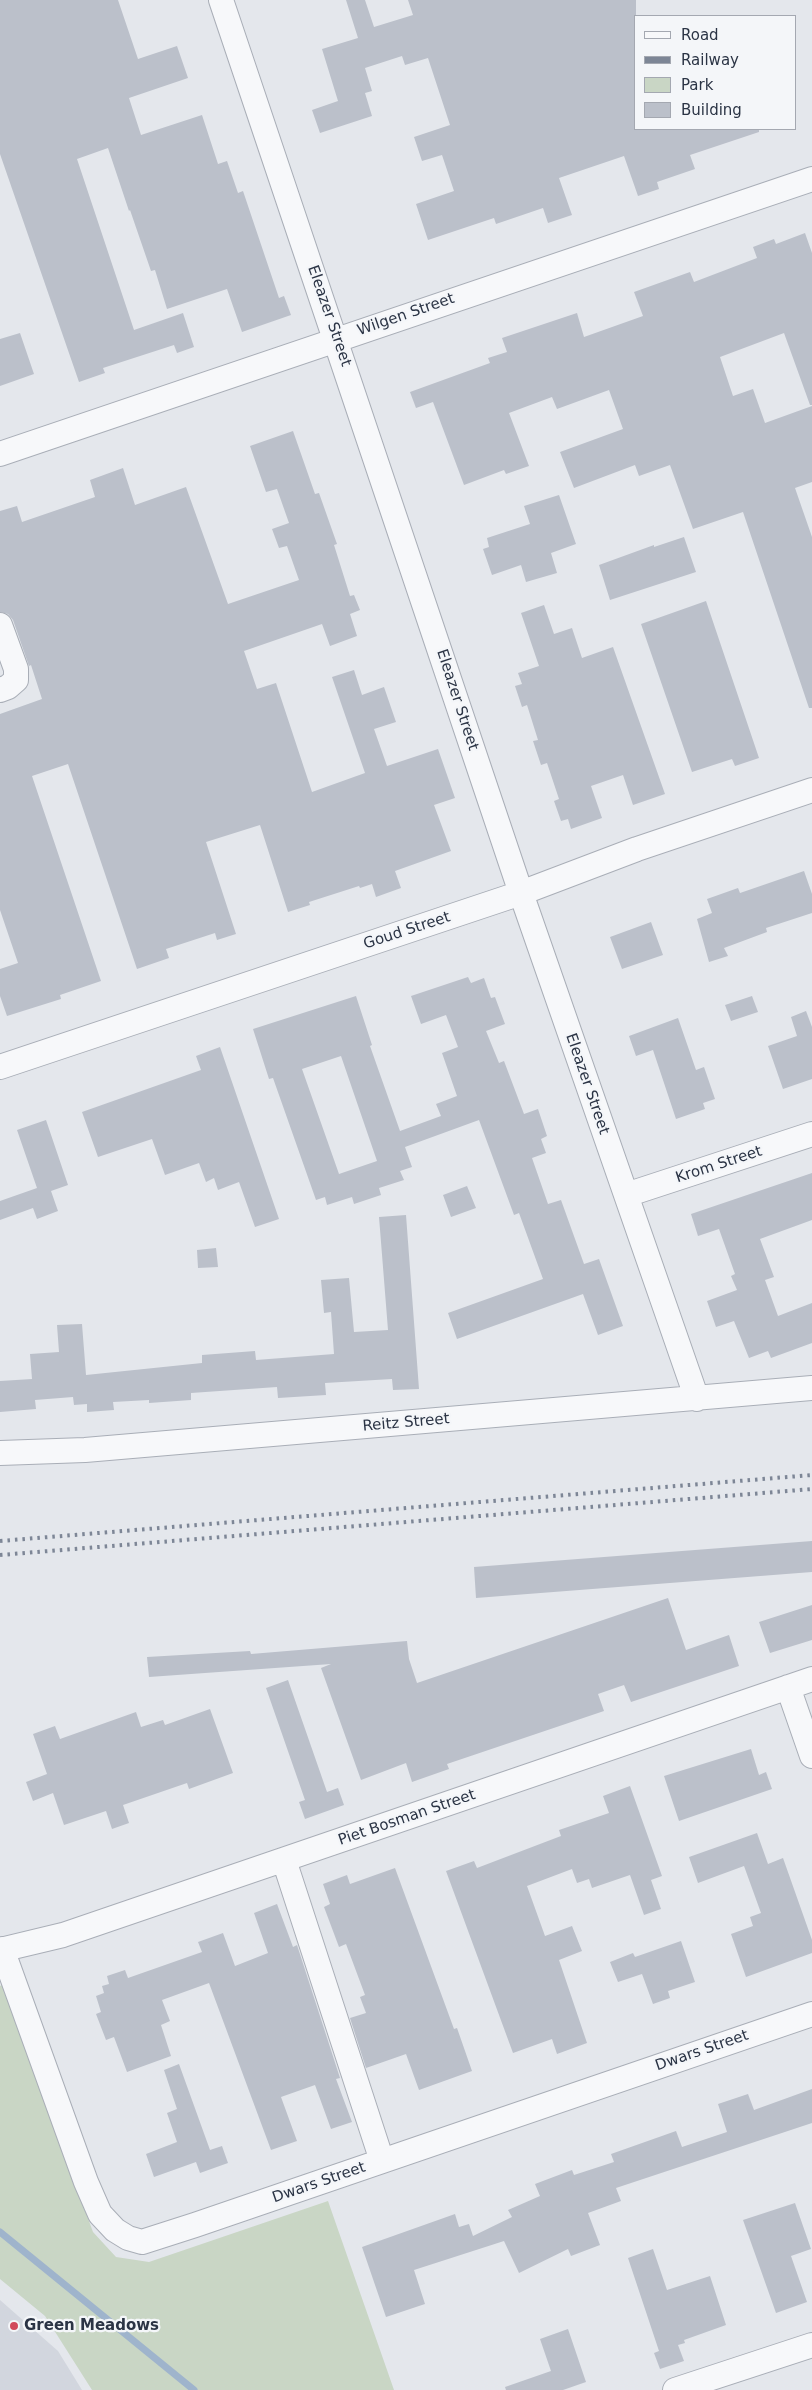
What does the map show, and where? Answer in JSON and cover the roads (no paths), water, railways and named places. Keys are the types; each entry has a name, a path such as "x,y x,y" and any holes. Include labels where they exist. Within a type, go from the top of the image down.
{"street":[{"name":"Eleazer Street","path":"221,0 521,893 697,1399"},
{"name":"Wilgen Street","path":"0,454 336,338 812,179"},
{"path":"0,625 16,669 16,680 8,687 0,690"},
{"name":"Goud Street","path":"0,1067 521,893 637,849 812,790"},
{"name":"Krom Street","path":"626,1196 812,1134"},
{"name":"Reitz Street","path":"0,1453 94,1449 812,1388"},
{"name":"Piet Bosman Street","path":"1,1949 63,1935 812,1679"},
{"path":"788,1687 812,1756"},
{"path":"284,1860 382,2161"},
{"name":"Dwars Street","path":"1,1949 86,2182 100,2214 115,2230 128,2238 142,2242 812,2014"},
{"path":"675,2390 812,2345"}],"waterway":[{"path":"0,2232 194,2390"}],"railway":[{"path":"0,1541 812,1475"},
{"path":"0,1555 812,1489"}],"place":[{"name":"Green Meadows","path":"14,2326"}]}
